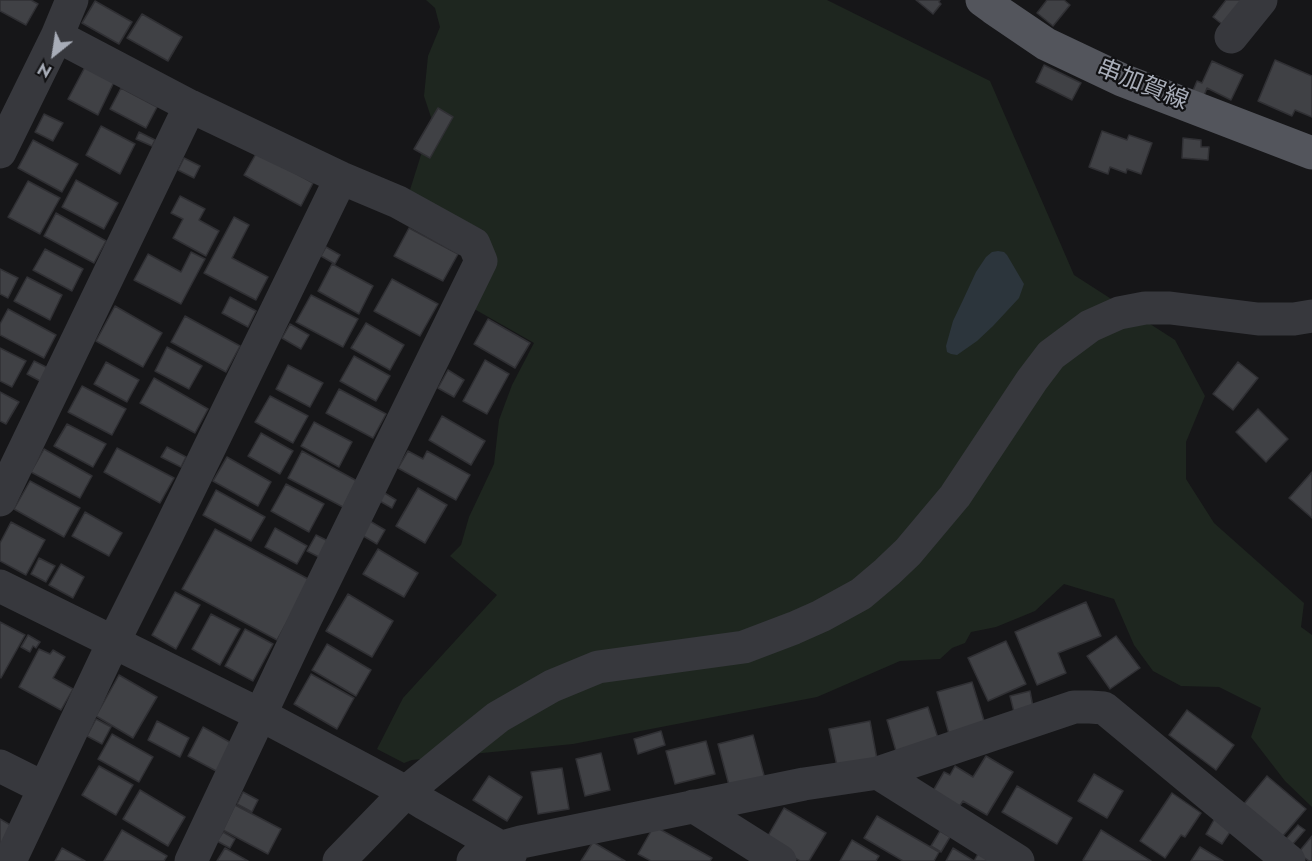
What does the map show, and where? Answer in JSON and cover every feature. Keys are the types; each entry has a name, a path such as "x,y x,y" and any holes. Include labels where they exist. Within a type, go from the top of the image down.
{"main road":[{"name":"串加賀線","path":"982,0 1046,44 1122,80 1312,153"}],"street":[{"path":"0,152 57,36 72,0"},
{"path":"1231,37 1260,0"},
{"path":"57,36 190,106 341,178 398,202 474,244 481,261 305,620 191,861"},
{"path":"0,500 190,106"},
{"path":"10,861 113,643 341,178"},
{"path":"339,861 406,792 468,741 498,717 552,686 598,667 744,647 821,616 861,594 908,552 955,496 1051,355 1090,326 1119,313 1145,308 1170,308 1258,319 1294,319 1312,316"},
{"path":"0,586 261,715 406,792 499,856 693,806 804,784 878,773 1074,707 1104,708 1289,861"},
{"path":"0,766 44,788"},
{"path":"878,773 1018,861"},
{"path":"693,806 780,861"}],"shaded area":[{"path":"426,0 827,0 990,81 1074,275 1175,340 1205,396 1186,442 1186,479 1214,523 1304,603 1301,627 1312,635 1312,807 1285,781 1251,737 1261,708 1219,687 1181,686 1153,671 1134,645 1114,599 1064,584 1035,611 996,627 971,632 965,643 952,648 940,659 900,661 817,697 573,744 412,760 404,763 377,749 403,698 497,595 450,556 461,545 469,517 494,464 499,420 512,385 534,343 469,306 491,257 483,230 409,193 432,120 424,96 428,56 440,27 435,8"},
{"path":"998,251 1007,255 1024,284 1019,298 977,341 957,355 951,354 947,352 946,346 953,321 976,272 986,257"}],"building":[{"path":"0,0 31,0 38,4 26,25 0,11"},
{"path":"916,0 940,0 941,4 933,14"},
{"path":"1047,0 1064,0 1070,5 1053,26 1037,13"},
{"path":"1226,0 1248,0 1227,28 1213,17"},
{"path":"95,1 132,22 119,44 82,23"},
{"path":"142,14 182,37 168,61 127,38"},
{"path":"1275,60 1312,76 1312,117 1295,110 1292,116 1258,101"},
{"path":"1212,61 1243,75 1231,100 1207,88 1203,98 1192,93 1197,81 1202,83"},
{"path":"1044,65 1081,83 1072,100 1036,82"},
{"path":"85,67 114,82 98,115 68,99"},
{"path":"121,88 157,107 146,128 110,109"},
{"path":"438,108 453,117 430,158 414,149"},
{"path":"44,114 63,123 53,141 35,132"},
{"path":"101,126 135,144 120,174 86,155"},
{"path":"1102,131 1127,140 1129,135 1152,143 1141,174 1127,169 1126,173 1110,167 1108,174 1089,167"},
{"path":"139,132 155,140 152,146 136,139"},
{"path":"1183,138 1201,140 1201,147 1209,147 1208,160 1182,158"},
{"path":"33,140 78,164 62,192 18,168"},
{"path":"257,152 313,183 301,206 244,175"},
{"path":"184,158 200,166 194,178 178,170"},
{"path":"76,180 118,203 104,229 62,207"},
{"path":"28,181 60,198 40,234 8,217"},
{"path":"180,196 205,209 199,220 219,231 206,256 173,238 183,219 171,213"},
{"path":"56,213 106,241 94,263 44,236"},
{"path":"234,217 249,225 232,258 268,277 256,300 204,273"},
{"path":"409,228 458,254 443,281 394,256"},
{"path":"326,247 340,255 335,264 321,256"},
{"path":"45,249 83,269 72,291 33,270"},
{"path":"191,252 205,259 181,304 134,280 148,254 181,272"},
{"path":"332,264 373,286 359,314 318,291"},
{"path":"0,269 18,278 8,298 0,294"},
{"path":"27,277 62,295 50,320 14,301"},
{"path":"392,279 438,304 420,336 374,311"},
{"path":"311,295 358,319 343,347 296,322"},
{"path":"230,297 256,311 248,327 222,313"},
{"path":"115,306 162,333 143,367 96,341"},
{"path":"8,309 56,335 44,358 0,335 0,324"},
{"path":"185,316 240,346 226,372 171,342"},
{"path":"488,319 530,343 515,368 474,344"},
{"path":"366,323 404,345 390,370 351,348"},
{"path":"290,324 309,335 301,349 282,338"},
{"path":"167,347 202,366 189,389 155,371"},
{"path":"0,348 26,361 12,387 0,381"},
{"path":"354,356 390,376 376,401 340,381"},
{"path":"485,360 509,374 487,414 463,401"},
{"path":"34,361 48,368 42,382 27,374"},
{"path":"106,362 139,380 127,402 94,384"},
{"path":"1238,362 1258,378 1233,410 1213,394"},
{"path":"288,365 323,383 310,407 276,389"},
{"path":"448,370 464,380 454,397 438,388"},
{"path":"154,378 208,409 195,433 140,403"},
{"path":"82,386 126,409 112,435 68,412"},
{"path":"339,389 386,414 373,438 326,413"},
{"path":"0,392 19,402 6,424 0,421"},
{"path":"270,396 308,416 293,443 255,422"},
{"path":"1258,409 1288,439 1266,462 1236,432"},
{"path":"442,416 485,441 471,465 429,440"},
{"path":"314,422 352,442 339,467 301,446"},
{"path":"67,424 106,444 93,467 54,446"},
{"path":"261,433 293,451 280,474 248,456"},
{"path":"167,447 186,457 181,467 161,457"},
{"path":"117,448 174,478 160,503 104,472"},
{"path":"44,449 92,476 80,498 31,472"},
{"path":"302,451 357,481 343,507 288,478"},
{"path":"408,451 423,459 427,451 470,475 456,500 398,468"},
{"path":"227,457 271,482 258,506 213,481"},
{"path":"1312,472 1312,518 1289,498"},
{"path":"30,481 80,508 64,537 14,509"},
{"path":"286,484 324,504 309,532 271,511"},
{"path":"418,488 447,505 425,543 396,526"},
{"path":"216,490 265,517 251,541 203,515"},
{"path":"383,492 396,500 392,508 378,500"},
{"path":"85,512 122,533 109,556 72,536"},
{"path":"368,520 385,530 377,544 360,534"},
{"path":"11,522 45,540 26,575 0,561 0,543"},
{"path":"275,528 307,546 297,564 265,547"},
{"path":"215,529 310,580 277,640 182,589"},
{"path":"316,535 328,541 319,557 307,551"},
{"path":"378,549 418,573 404,597 363,574"},
{"path":"39,558 55,566 46,582 31,574"},
{"path":"61,564 84,577 73,598 49,585"},
{"path":"175,592 200,605 176,649 152,635"},
{"path":"348,594 393,621 372,657 326,631"},
{"path":"1086,602 1101,636 1058,653 1066,673 1037,685 1015,632"},
{"path":"211,614 240,629 220,665 192,649"},
{"path":"0,622 25,635 1,678 0,677"},
{"path":"245,629 273,644 253,681 225,666"},
{"path":"28,635 40,642 36,648 33,646 30,652 21,647"},
{"path":"1116,636 1140,668 1110,689 1087,656"},
{"path":"1006,641 1026,684 988,701 968,658"},
{"path":"327,644 371,670 356,696 312,670"},
{"path":"39,649 50,654 53,650 65,657 53,678 73,689 61,710 19,687"},
{"path":"311,674 354,698 337,729 294,704"},
{"path":"119,675 157,697 133,738 96,716"},
{"path":"972,682 985,724 949,734 937,692"},
{"path":"1030,691 1033,707 1014,712 1010,696"},
{"path":"928,707 938,738 896,751 887,720"},
{"path":"1187,710 1234,745 1216,770 1169,735"},
{"path":"96,719 111,727 102,744 87,736"},
{"path":"157,721 189,738 180,757 148,740"},
{"path":"870,721 877,759 837,766 829,729"},
{"path":"203,727 233,744 218,772 188,756"},
{"path":"661,731 665,745 638,754 634,739"},
{"path":"112,734 153,757 139,782 98,759"},
{"path":"753,735 765,779 730,789 718,744"},
{"path":"706,741 715,774 675,784 666,751"},
{"path":"601,753 610,790 585,796 576,759"},
{"path":"986,756 1013,772 987,815 963,801 959,807 933,791 944,772 950,775 955,766 973,777"},
{"path":"99,766 133,785 116,815 82,795"},
{"path":"562,768 569,809 538,814 531,772"},
{"path":"1094,774 1123,791 1107,818 1078,801"},
{"path":"489,776 522,797 507,821 473,800"},
{"path":"1267,776 1306,809 1282,837 1243,805"},
{"path":"1017,786 1072,818 1057,844 1002,812"},
{"path":"140,790 185,817 168,846 123,819"},
{"path":"243,792 258,800 252,812 237,804"},
{"path":"1172,793 1201,813 1185,837 1181,835 1165,858 1140,841"},
{"path":"235,805 281,829 268,854 223,830"},
{"path":"784,808 826,833 809,861 800,861 765,841"},
{"path":"877,816 939,852 934,861 903,861 864,838"},
{"path":"1215,818 1232,829 1222,844 1206,834"},
{"path":"0,819 12,826 0,846"},
{"path":"1298,825 1305,830 1292,845 1285,840"},
{"path":"654,826 712,858 710,861 651,861 638,854"},
{"path":"122,830 167,856 164,861 104,861"},
{"path":"1101,830 1151,861 1083,860"},
{"path":"940,831 950,837 941,852 931,846"},
{"path":"223,832 235,839 230,848 217,841"},
{"path":"1312,836 1312,861 1309,861 1298,853"},
{"path":"852,840 879,856 876,861 840,861"},
{"path":"593,842 625,861 581,861"},
{"path":"1200,847 1223,861 1191,861"},
{"path":"62,848 85,861 55,861"},
{"path":"225,848 248,861 217,861"},
{"path":"953,848 974,861 946,861"},
{"path":"979,852 994,861 974,861"}]}
